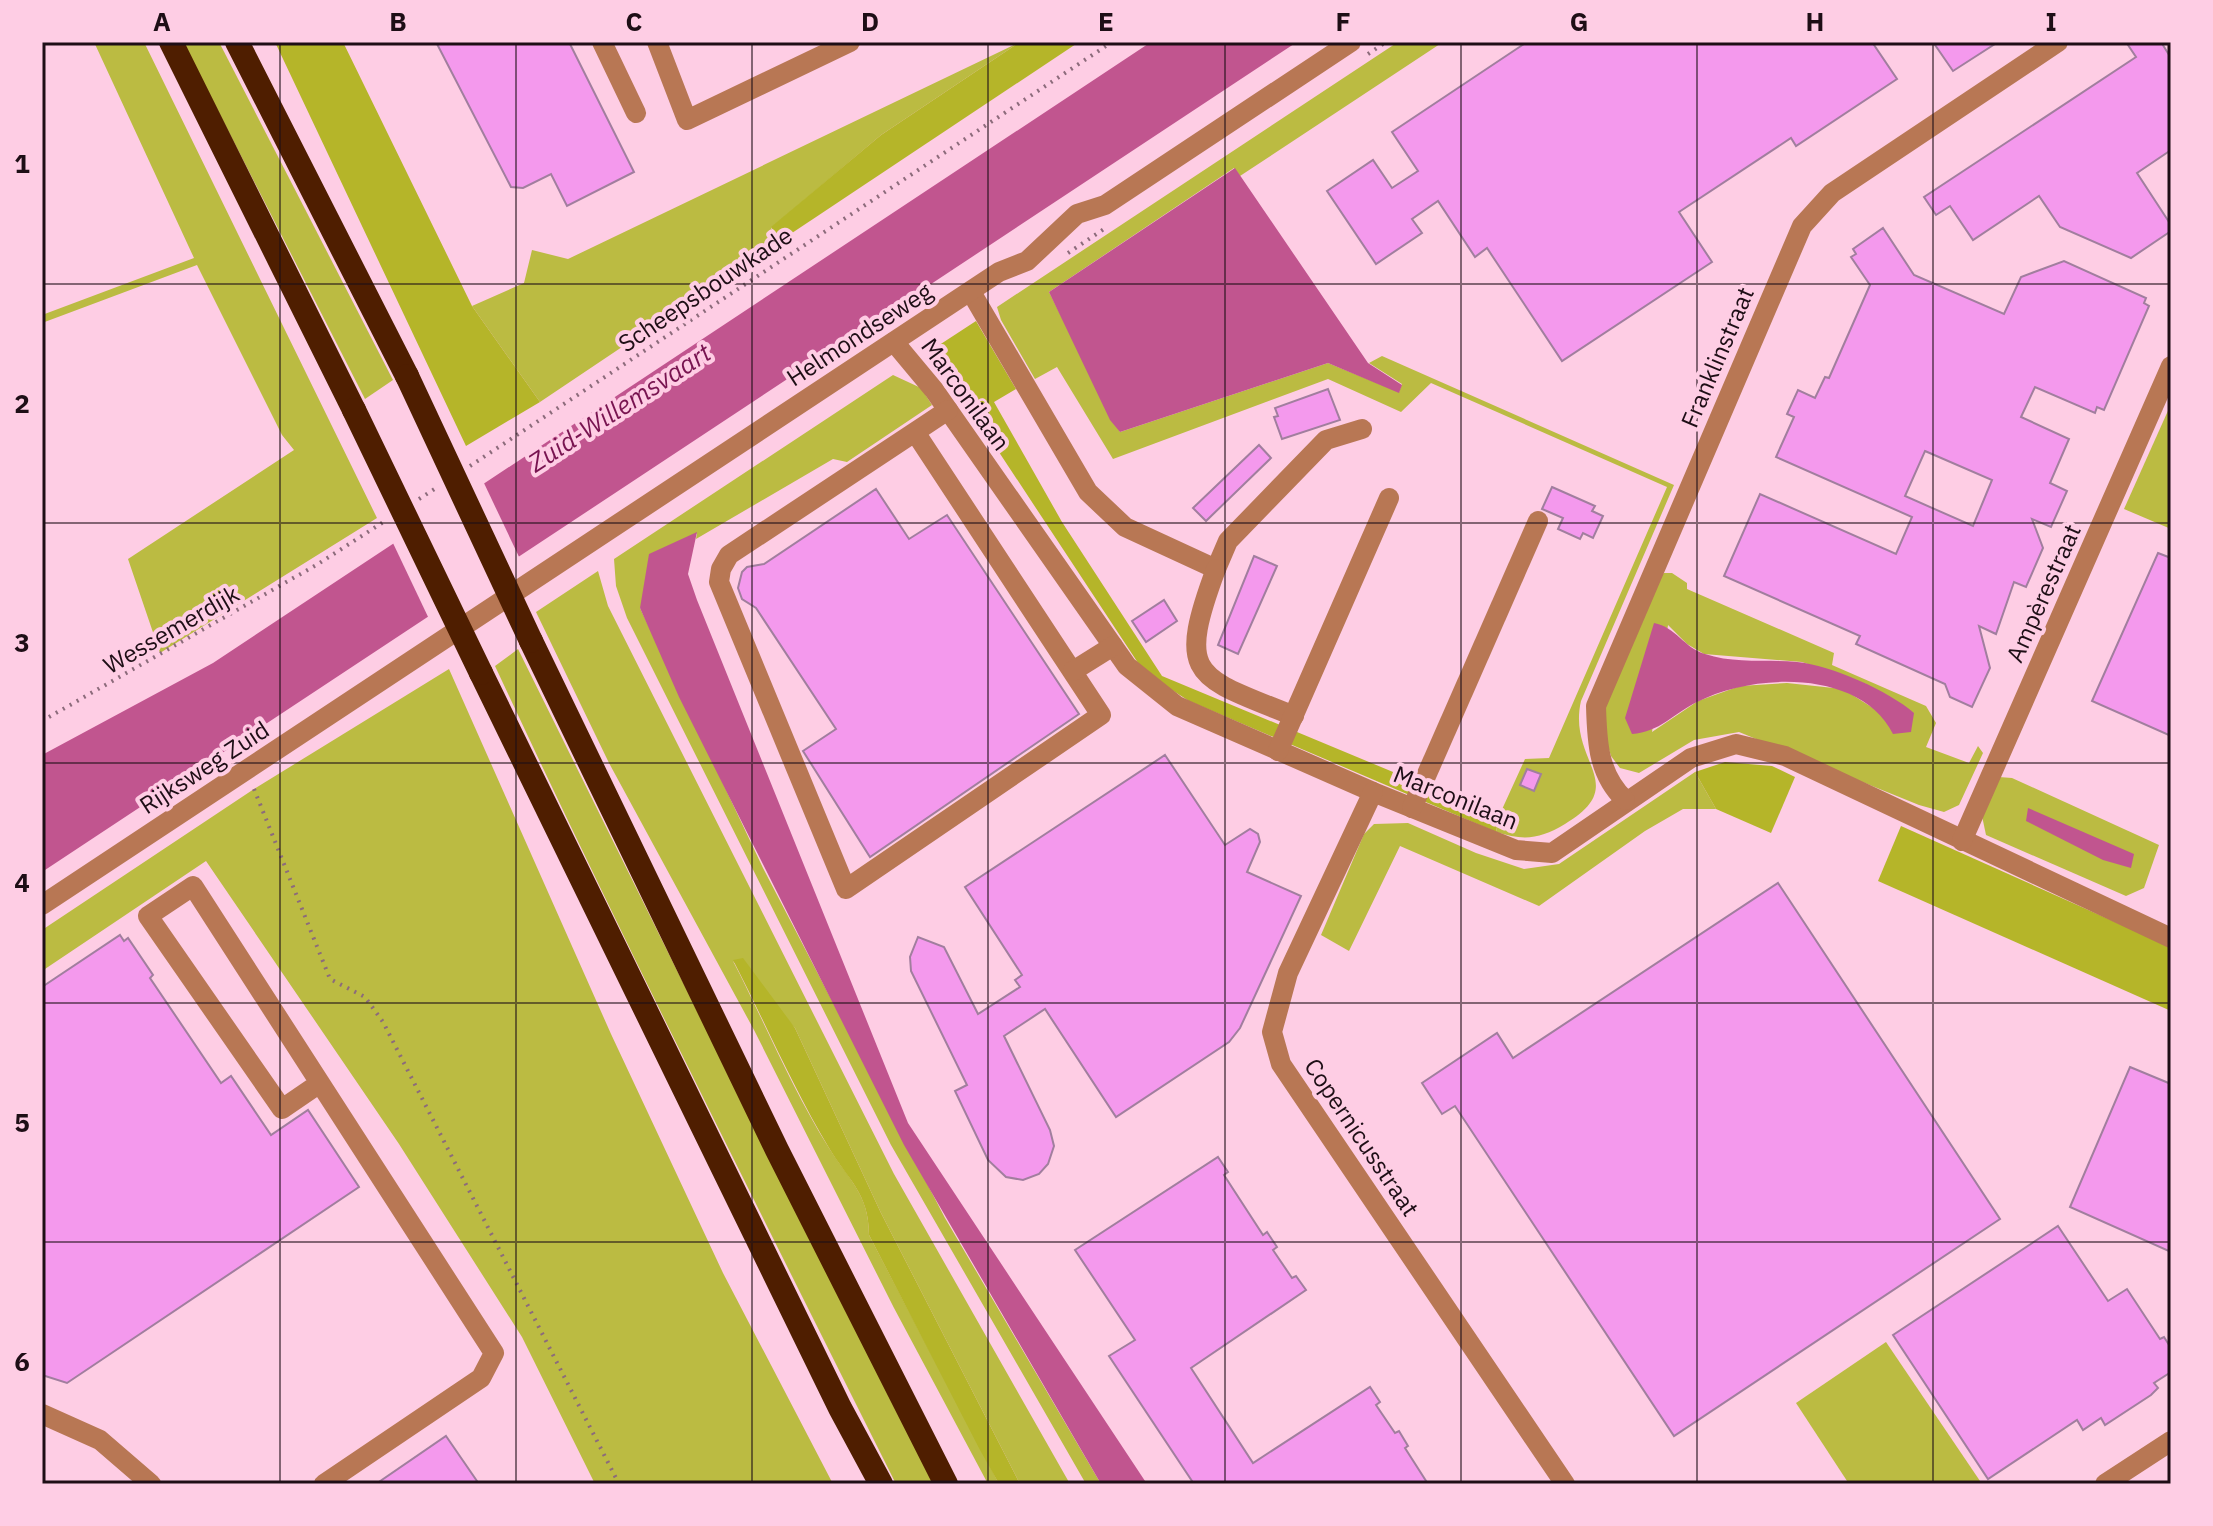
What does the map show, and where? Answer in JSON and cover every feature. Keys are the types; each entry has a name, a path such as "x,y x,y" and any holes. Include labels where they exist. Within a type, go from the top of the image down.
{"highway":[{"path":"171,42 354,410 840,1408 881,1484"},
{"path":"237,42 407,376 764,1123 946,1484"},
{"path":"840,1408 867,1484"}],"street":[{"path":"602,42 636,113"},
{"path":"657,42 687,120 850,42"},
{"name":"Helmondseweg","path":"395,673 999,272 1027,261 1077,214 1105,205 1351,42"},
{"name":"Franklinstraat","path":"1625,800 1609,785 1598,749 1596,706 1802,226 1832,193 2058,42"},
{"path":"971,292 1088,492 1125,527 1216,569"},
{"name":"Marconilaan","path":"894,342 948,410 1127,666 1177,706 1373,792 1516,850 1552,853 1625,800 1691,758 1736,744 1785,756 2171,938"},
{"name":"Ampèrestraat","path":"1962,841 2171,366"},
{"path":"915,432 1101,715 846,889 719,582 721,569 729,555 948,410"},
{"path":"1294,716 1229,689 1200,667 1196,645 1199,616 1228,541 1326,440 1362,429"},
{"path":"1278,751 1389,498"},
{"path":"1412,808 1538,521"},
{"path":"1073,671 1113,646"},
{"name":"Rijksweg Zuid","path":"42,905 395,673"},
{"name":"Copernicusstraat","path":"1373,792 1288,973 1272,1032 1275,1043 1281,1064 1565,1484"},
{"path":"320,1083 282,1109 148,916 193,886 320,1083 494,1353 481,1378 324,1484"},
{"path":"42,1414 100,1440 151,1484"},
{"path":"2105,1484 2171,1441"}],"path":[{"name":"Scheepsbouwkade","path":"461,472 1112,42"},
{"path":"409,506 448,481"},
{"name":"Wessemerdijk","path":"42,721 318,564 396,514"},
{"path":"254,789 330,979 365,997 383,1022 619,1484"}],"shaded area":[{"path":"94,42 144,42 377,518 160,653 128,559 294,450 282,435 197,265 42,323 42,315 194,258"},
{"path":"183,42 219,42 393,380 365,399"},
{"path":"275,42 343,42 472,306 540,402 466,446"},
{"path":"1020,42 881,135 771,228 780,241 540,402 472,306 524,283 532,250 568,259"},
{"path":"1020,42 1079,42 780,241 771,227 881,135"},
{"path":"1398,42 1443,42 1240,176 1234,168 1049,292 1120,432 1328,363 1399,392 1402,384 1369,363 1382,356 1674,485 1581,701 1579,722 1596,784 1594,796 1584,810 1565,824 1532,837 1496,832 1499,816 1525,759 1549,758 1667,487 1431,383 1401,412 1328,379 1113,459 1057,367 1035,379 1001,320 997,307"},
{"path":"976,321 1016,389 994,402 1062,522 1162,676 1499,816 1496,832 1189,701 1144,672 966,402 927,353"},
{"path":"893,375 921,388 932,405 847,462 833,459 696,539 697,533 640,608 763,868 945,1218 1101,1484 1086,1484 891,1145 627,618 616,586 614,559"},
{"path":"2171,404 2171,529 2124,509"},
{"path":"598,571 608,606 894,1174 1070,1484 1020,1484 881,1213 795,1028 733,961 803,1103 862,1198 869,1235 999,1484 988,1484 894,1308 754,1030 609,763 536,612"},
{"path":"1664,573 1672,573 1687,583 1687,589 1834,653 1832,665 1926,706 1936,723 1926,747 1969,763 1978,746 1983,753 1959,805 1944,812 1919,805 1739,732 1694,740 1639,773 1620,768 1611,756 1600,720 1657,579","holes":["1668,625 1687,644 1704,654 1802,662 1866,684 1911,732 1843,689 1787,683 1740,686 1698,701 1652,732"]},
{"path":"518,649 795,1209 936,1484 896,1484 642,974 495,666"},
{"path":"449,669 611,1034 723,1273 833,1484 595,1484 522,1337 399,1144 206,861 42,971 42,930 254,789"},
{"path":"1725,762 1772,766 1795,777 1771,833 1716,809 1695,772"},
{"path":"1695,772 1716,809 1683,809 1645,831 1539,906 1400,846 1349,951 1321,935 1364,834 1374,824 1408,823 1476,853 1524,869 1559,864"},
{"path":"1999,777 2012,778 2159,845 2144,888 2126,896 1986,835 1982,816"},
{"path":"1901,826 2171,947 2171,1011 1878,881"},
{"path":"743,958 795,1028 881,1213 1020,1484 999,1484 980,1450 869,1235 861,1197 816,1125 733,960"},
{"path":"1886,1342 1982,1484 1849,1484 1796,1403"}],"water":[{"name":"Zuid-Willemsvaart","path":"1151,42 1297,42 42,872 42,755 213,663"},
{"path":"1235,168 1368,363 1402,385 1399,393 1328,363 1120,432 1110,420 1049,292"},
{"path":"697,532 688,574 697,600 908,1123 1147,1484 1101,1484 904,1145 679,697 640,608 649,554"},
{"path":"1654,623 1662,625 1705,654 1727,659 1811,664 1859,680 1914,713 1911,732 1893,734 1878,713 1857,698 1832,688 1776,682 1721,692 1697,702 1651,730 1632,734 1625,718"},
{"path":"2028,808 2134,854 2131,868 2103,860 2026,821"}],"pier":[{"path":"483,481 521,561 430,621 392,541"}],"building":[{"path":"436,42 569,42 634,172 567,206 551,174 523,188 511,187"},
{"path":"1527,42 1872,42 1897,79 1796,146 1791,138 1679,212 1712,262 1562,361 1487,248 1475,257 1438,201 1412,219 1422,233 1376,264 1327,191 1373,160 1392,188 1418,171 1392,132"},
{"path":"1933,42 1998,42 1953,71"},
{"path":"2126,42 2161,42 2171,58 2171,150 2137,173 2171,225 2171,231 2131,258 2060,227 2039,196 1973,240 1950,206 1936,215 1924,197 2136,57"},
{"path":"1883,228 1914,275 2004,314 2021,277 2064,261 2146,298 2144,303 2149,306 2104,410 2097,407 2095,413 2035,387 2021,417 2069,439 2050,483 2067,491 2051,527 2032,519 2043,548 2026,587 2014,582 1996,634 1979,626 1990,668 1972,707 1950,697 1945,684 1856,644 1860,636 1724,576 1760,494 1896,554 1912,517 1776,457 1794,417 1787,414 1798,390 1815,398 1825,377 1829,378 1870,285 1851,257 1856,254 1853,249","holes":["1925,451 1992,480 1973,526 1905,496"]},
{"path":"1328,389 1340,420 1282,439 1274,417 1278,416 1275,408"},
{"path":"1259,445 1271,458 1206,521 1193,508"},
{"path":"1552,487 1595,506 1592,511 1603,516 1593,538 1583,533 1580,539 1558,529 1563,518 1542,509"},
{"path":"876,489 909,539 947,515 1079,714 870,857 803,751 836,729 756,608 742,599 738,588 742,572 747,567 764,564"},
{"path":"2158,553 2171,558 2171,736 2092,701"},
{"path":"1254,556 1277,566 1238,654 1218,645"},
{"path":"1164,600 1177,621 1146,642 1132,621"},
{"path":"1165,755 1225,845 1250,829 1258,834 1260,842 1247,872 1301,896 1240,1028 1229,1042 1116,1117 1045,1009 1004,1036 1050,1130 1054,1146 1048,1164 1039,1174 1023,1180 1006,1177 988,1160 955,1091 967,1085 911,971 910,957 918,937 944,947 978,1014 1020,987 1015,980 1022,975 965,887"},
{"path":"1527,769 1541,774 1534,791 1520,785"},
{"path":"1778,883 2000,1219 1674,1436 1455,1106 1442,1114 1422,1083 1497,1033 1513,1058"},
{"path":"120,935 124,941 128,938 153,975 150,978 221,1083 231,1076 271,1135 308,1110 359,1187 67,1383 42,1375 42,987"},
{"path":"2130,1067 2171,1084 2171,1252 2070,1207"},
{"path":"1218,1157 1228,1172 1224,1175 1263,1235 1267,1232 1277,1247 1273,1250 1292,1278 1296,1276 1306,1290 1191,1368 1253,1463 1370,1387 1380,1402 1376,1405 1395,1433 1399,1431 1408,1446 1405,1448 1428,1484 1194,1484 1109,1356 1135,1340 1075,1250"},
{"path":"2058,1226 2108,1301 2127,1289 2160,1339 2164,1337 2171,1348 2171,1372 2154,1383 2158,1388 2151,1395 2105,1425 2101,1418 2083,1430 2077,1420 1988,1479 1893,1335"},
{"path":"446,1436 479,1484 376,1484"}]}
